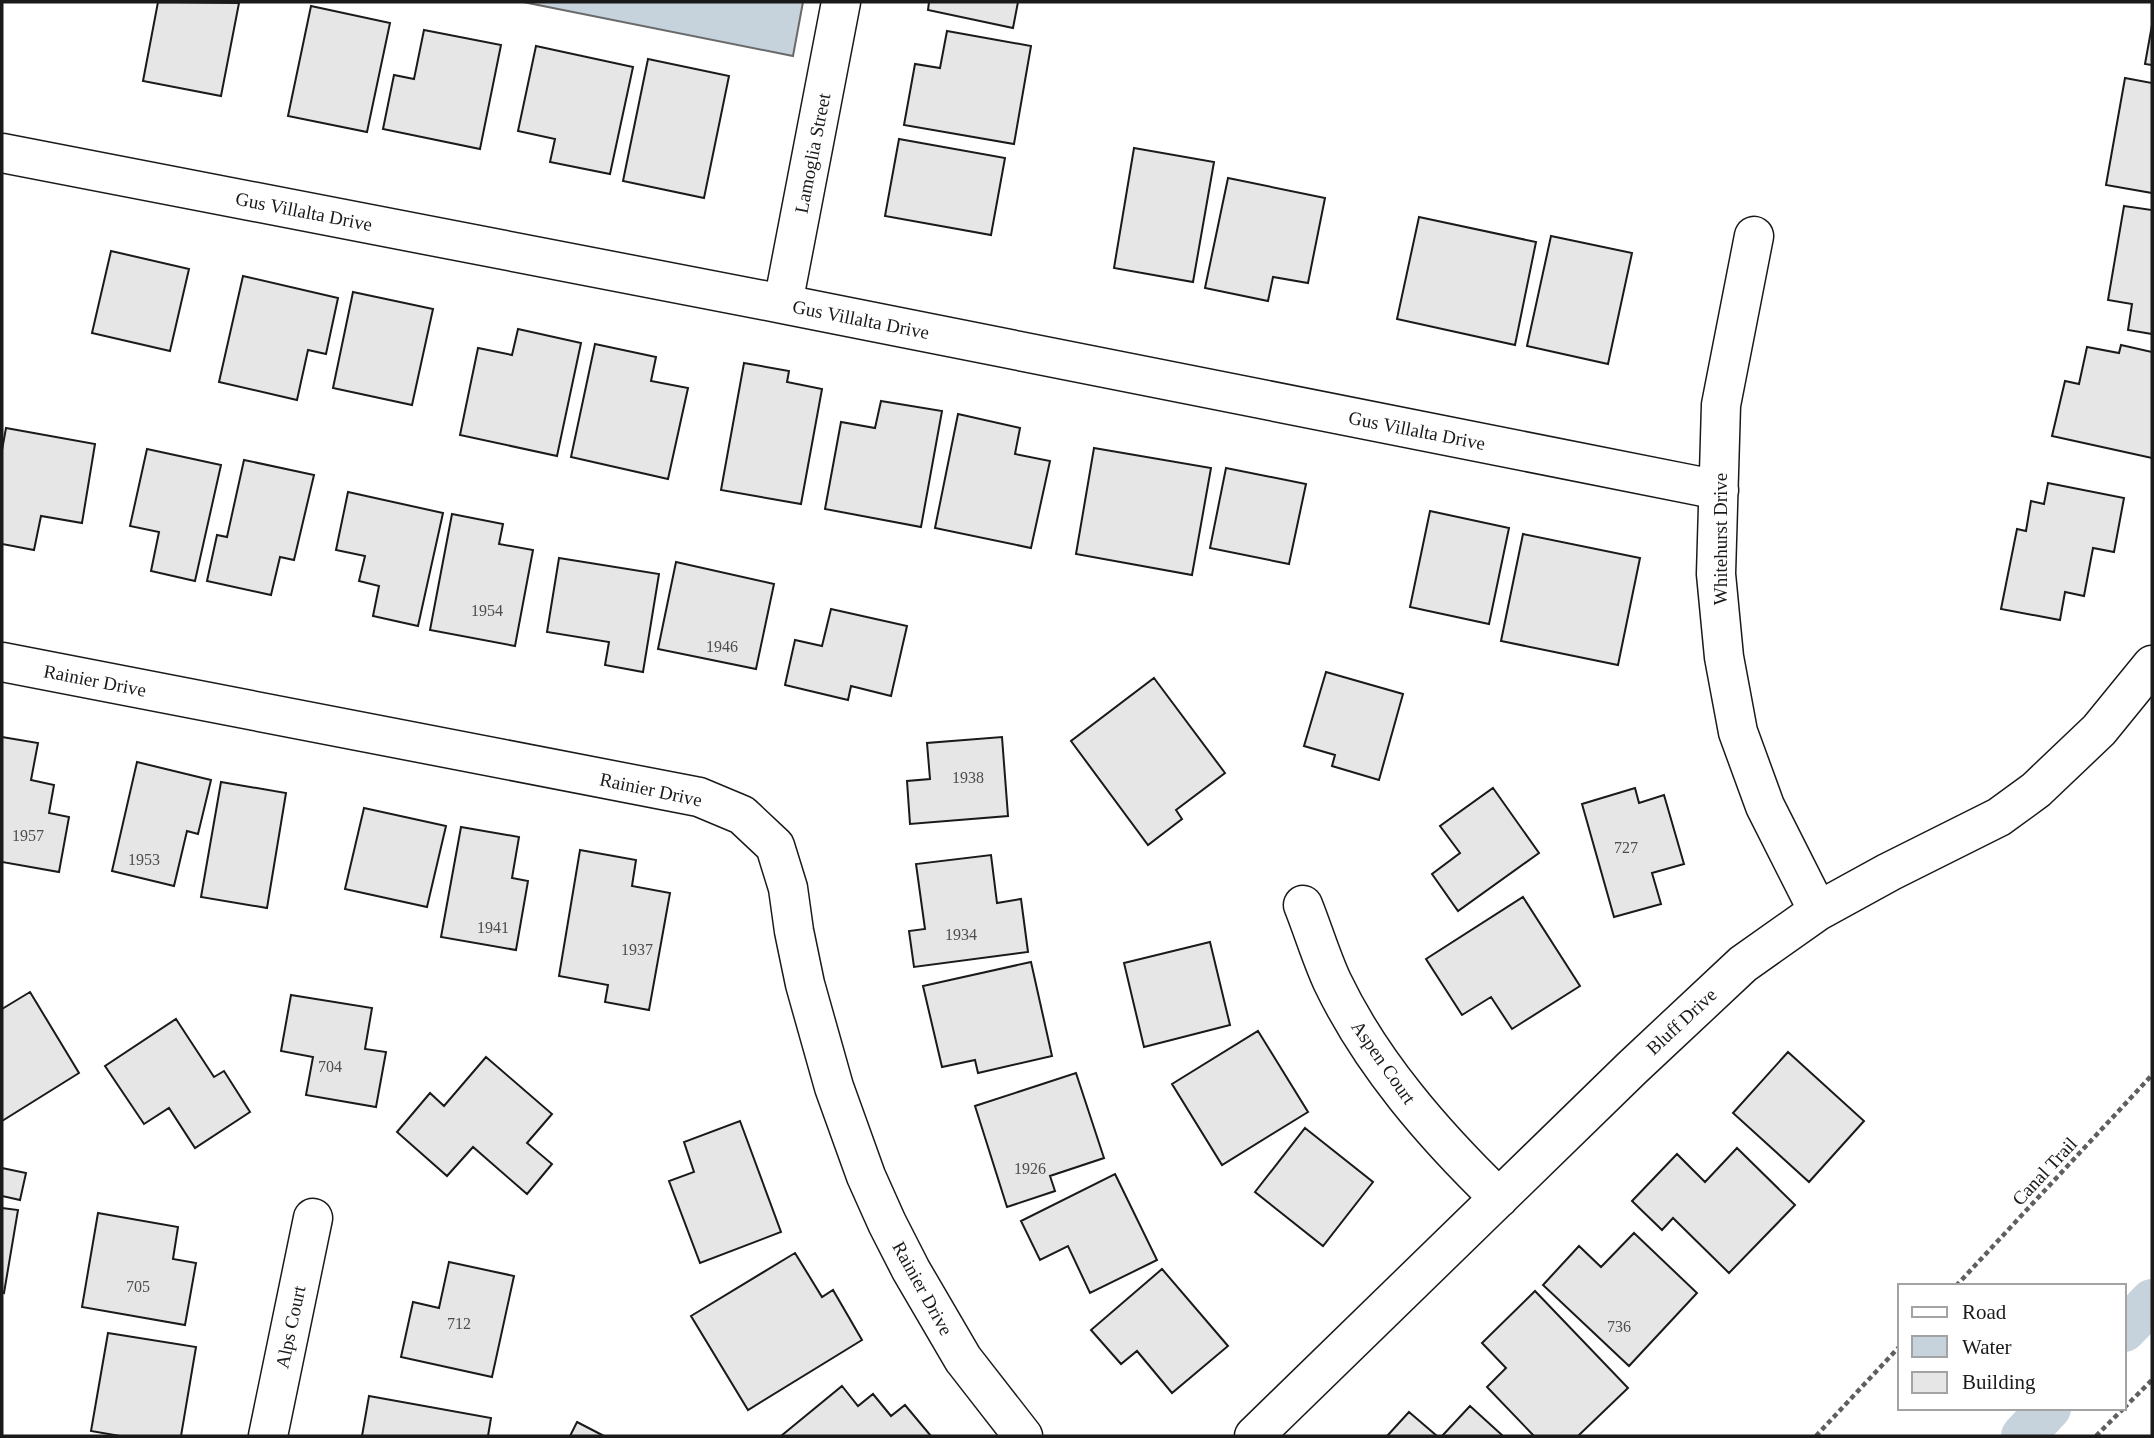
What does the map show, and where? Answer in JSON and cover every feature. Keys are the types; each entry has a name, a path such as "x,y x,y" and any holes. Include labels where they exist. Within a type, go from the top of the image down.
{"street":[{"name":"Lamoglia Street","path":"783,304 841,2"},
{"name":"Gus Villalta Drive","path":"2,153 783,304 1719,490"},
{"name":"Whitehurst Drive","path":"1754,236 1721,405 1716,574 1724,657 1738,732 1765,806 1818,911"},
{"name":"Rainier Drive","path":"2,662 699,797 742,815 775,846 788,888 804,984 834,1087 866,1176 887,1223 963,1359 1023,1436"},
{"name":"Bluff Drive","path":"1254,1436 1632,1068 1743,964 1818,911 1999,817 2036,790 2099,730 2152,665"},
{"name":"Aspen Court","path":"1303,905 1332,980 1370,1048 1460,1161 1499,1198"},
{"name":"Alps Court","path":"268,1436 313,1217"}],"path":[{"name":"Canal Trail","path":"1958,1284 2152,1074"},
{"path":"1816,1436 1898,1348"},
{"path":"2126,1406 2152,1380"},
{"path":"2095,1436 2122,1410"}],"water":[{"path":"523,2 803,2 793,56"}],"building":[{"path":"158,2 239,3 221,96 143,81"},
{"path":"929,2 1018,2 1013,28 928,10"},
{"path":"311,6 390,23 367,132 288,116"},
{"path":"2152,25 2152,65 2145,64"},
{"path":"424,30 501,45 480,149 383,129 394,75 414,79"},
{"path":"947,31 1031,46 1014,144 904,125 915,64 940,68"},
{"path":"536,46 633,67 610,174 550,162 555,139 518,131"},
{"path":"648,59 729,76 704,198 623,181"},
{"path":"2125,78 2152,83 2152,193 2106,185"},
{"path":"899,139 1005,158 991,235 885,216"},
{"path":"1134,148 1214,162 1193,282 1114,268"},
{"path":"1228,178 1325,198 1308,283 1273,277 1268,301 1205,288"},
{"path":"2124,206 2152,210 2152,334 2128,330 2132,304 2108,300"},
{"path":"1419,217 1536,242 1515,345 1397,319"},
{"path":"1551,236 1632,253 1608,364 1527,346"},
{"path":"111,251 189,269 170,351 92,333"},
{"path":"243,276 338,298 326,354 308,350 297,400 219,382"},
{"path":"353,292 433,309 412,405 333,388"},
{"path":"518,329 581,343 557,456 460,435 478,348 512,355"},
{"path":"595,344 656,357 651,381 688,388 668,479 571,457"},
{"path":"2121,345 2152,352 2152,458 2052,436 2065,381 2079,384 2087,347 2119,353"},
{"path":"744,363 789,371 787,382 822,389 801,504 721,490"},
{"path":"881,401 942,411 921,527 825,509 841,422 875,428"},
{"path":"958,414 1020,428 1015,454 1050,461 1031,548 935,528"},
{"path":"6,428 95,444 82,523 41,516 34,550 2,544 2,450"},
{"path":"1094,448 1211,468 1192,575 1076,554"},
{"path":"147,449 221,465 195,581 151,571 159,532 130,526"},
{"path":"244,460 314,475 294,560 280,557 271,595 207,581 217,535 227,537"},
{"path":"1226,468 1306,484 1289,564 1210,548"},
{"path":"2048,483 2124,498 2114,552 2093,548 2084,596 2065,592 2060,620 2001,609 2017,529 2026,531 2031,501 2044,504"},
{"path":"348,492 443,513 418,626 373,616 379,586 359,581 365,556 336,550"},
{"path":"1430,511 1509,528 1489,624 1410,607"},
{"path":"452,514 503,524 499,544 533,550 515,646 430,630"},
{"path":"1523,534 1640,558 1618,665 1501,641"},
{"path":"559,558 659,574 643,672 605,665 609,642 547,632"},
{"path":"676,562 774,584 756,669 658,649"},
{"path":"831,609 907,626 891,696 851,686 848,700 785,685 795,640 822,646"},
{"path":"1326,672 1403,694 1379,780 1332,766 1335,755 1304,746"},
{"path":"1154,678 1225,773 1176,810 1182,819 1148,845 1071,741"},
{"path":"2,737 38,743 31,780 54,785 49,813 69,817 59,872 2,862"},
{"path":"1002,737 1008,816 910,824 907,781 930,779 927,743"},
{"path":"137,762 211,780 198,834 187,831 174,886 112,871"},
{"path":"221,782 286,793 267,908 201,897"},
{"path":"1493,788 1539,853 1458,911 1432,874 1460,853 1440,826"},
{"path":"1635,788 1639,803 1664,795 1684,864 1652,873 1661,904 1614,917 1582,804"},
{"path":"364,808 446,826 427,907 345,889"},
{"path":"461,827 519,837 512,878 528,881 516,950 441,937"},
{"path":"580,850 636,860 632,886 670,893 649,1010 605,1002 608,985 559,976"},
{"path":"991,855 997,903 1021,899 1028,952 914,967 909,931 925,929 916,864"},
{"path":"1523,897 1580,986 1512,1029 1491,997 1462,1015 1426,959"},
{"path":"1210,942 1230,1025 1144,1047 1124,963"},
{"path":"1031,962 1052,1056 978,1073 975,1060 942,1067 923,986"},
{"path":"30,992 79,1073 2,1121 2,1009"},
{"path":"291,995 372,1008 365,1049 386,1052 376,1107 306,1095 313,1057 281,1051"},
{"path":"176,1019 214,1077 224,1071 250,1112 195,1148 169,1108 144,1124 105,1066"},
{"path":"1258,1031 1308,1112 1222,1165 1172,1084"},
{"path":"1788,1052 1864,1121 1809,1182 1733,1113"},
{"path":"486,1057 552,1114 527,1143 552,1164 527,1194 473,1147 447,1176 397,1132 430,1093 444,1106"},
{"path":"1076,1073 1104,1158 1050,1176 1055,1191 1007,1207 975,1106"},
{"path":"740,1121 781,1232 700,1263 669,1181 694,1172 684,1142"},
{"path":"1305,1128 1373,1182 1323,1246 1255,1192"},
{"path":"1737,1148 1795,1205 1729,1273 1673,1218 1662,1230 1632,1201 1677,1154 1705,1182"},
{"path":"2,1168 26,1173 20,1200 2,1196"},
{"path":"1115,1174 1157,1260 1090,1293 1068,1246 1040,1260 1021,1221"},
{"path":"2,1208 18,1210 4,1293 2,1292"},
{"path":"98,1213 178,1227 173,1259 196,1263 185,1325 82,1307"},
{"path":"1634,1233 1697,1293 1629,1366 1543,1285 1579,1246 1601,1267"},
{"path":"795,1253 822,1297 833,1290 862,1340 748,1410 691,1316"},
{"path":"449,1262 514,1276 492,1377 401,1357 413,1302 439,1308"},
{"path":"1162,1269 1228,1346 1172,1393 1137,1351 1121,1364 1091,1330"},
{"path":"1535,1291 1628,1388 1578,1436 1534,1436 1487,1387 1506,1368 1482,1343"},
{"path":"108,1333 196,1347 181,1436 120,1436 91,1431"},
{"path":"842,1386 858,1406 873,1394 891,1416 905,1405 931,1436 781,1436"},
{"path":"369,1396 491,1418 488,1436 362,1436"},
{"path":"1470,1406 1503,1436 1442,1436"},
{"path":"1409,1412 1437,1436 1387,1436"},
{"path":"577,1422 604,1436 570,1436"}],"waterway":[{"path":"2126,1328 2152,1301"},
{"path":"2023,1436 2047,1410"}]}
